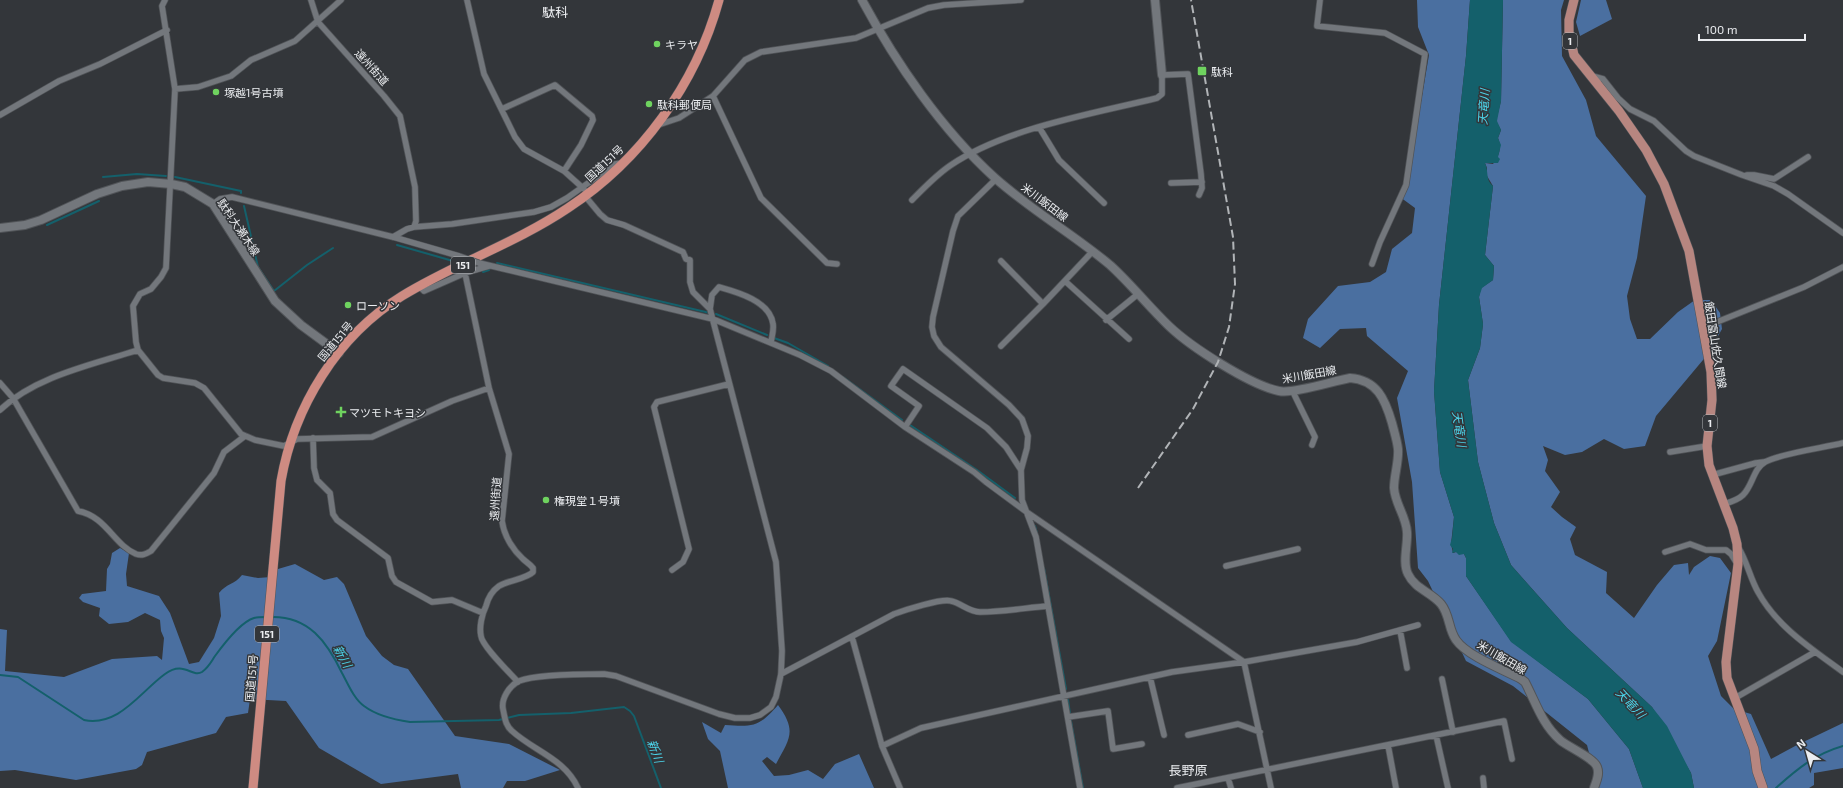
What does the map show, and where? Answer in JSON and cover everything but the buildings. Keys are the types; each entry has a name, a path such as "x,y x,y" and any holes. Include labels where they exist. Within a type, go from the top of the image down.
{"highway":[{"name":"国道151号","path":"253,788 272,566 281,481 289,443 303,407 322,377 352,337 368,322 400,297 419,286 528,232 569,208 585,193 624,163 658,125 679,94 705,43 719,0"}],"main road":[{"name":"米川飯田線","path":"862,0 878,28 931,106 970,153 996,178 1109,265 1178,334 1218,362 1267,387 1280,391 1292,390 1350,378 1367,382 1381,395 1389,414 1398,450 1394,489 1397,501 1406,522 1407,572 1412,582 1430,594 1444,608 1458,643 1479,658 1525,682 1538,713 1550,730 1561,741 1593,761 1597,766 1598,773 1594,788"},
{"path":"1155,0 1162,75"},
{"name":"飯田富山佐久間線","path":"1574,0 1569,20 1570,44 1574,55 1619,111 1646,150 1664,184 1689,251 1711,372 1712,400 1707,446 1712,475 1724,504 1737,544 1738,564 1726,662 1727,678 1736,698 1754,749 1757,771 1763,788"},
{"name":"駄科大瀬木線","path":"0,228 25,225 40,220 97,194 122,186 148,182 185,187 213,204 275,301 301,325 339,353"}],"street":[{"path":"165,0 162,6 167,30 175,89 166,268 162,277 151,289 140,294 133,306 138,350 158,375 163,378 195,383 204,388 241,434 255,440 284,446 298,439 372,437 452,400 489,388"},
{"name":"遠州街道","path":"311,0 318,22 400,116 415,187 416,220 414,227"},
{"path":"175,89 198,87 231,76 251,60 295,41 342,0"},
{"path":"467,0 484,74 515,137 524,149 564,171 585,193 600,214 607,220 624,225 683,252 686,259 690,260 690,282 693,292 710,309"},
{"path":"658,125 679,118 713,96 745,60 761,52 856,38 928,8 944,3 1021,0"},
{"path":"1320,0 1317,26 1384,33 1425,54 1406,185 1380,242 1372,264"},
{"path":"0,115 59,82 100,64 167,30"},
{"path":"912,200 944,170 970,153 993,142 1039,128 1157,98 1162,94 1162,75 1188,74 1202,182 1202,188 1199,195"},
{"path":"1590,76 1602,79 1618,98 1630,109 1654,121 1686,151 1742,176 1774,186 1793,197 1843,234"},
{"path":"502,109 555,84 592,116 593,120 581,145 564,171"},
{"path":"713,96 761,198 827,263 837,264"},
{"path":"1039,128 1059,160 1104,203"},
{"path":"1742,176 1754,175 1774,179 1808,158"},
{"path":"996,178 958,216 942,275 932,327 934,336 941,347 1009,405 1022,420 1028,436 1027,448 1021,470 1022,500 1028,512 1036,537 1080,788"},
{"path":"1171,183 1202,182"},
{"path":"393,237 407,229 414,227 459,223 534,212 552,207 585,193"},
{"path":"213,204 220,199 232,197 393,237 489,266 713,319 771,342 831,371 905,427 974,472 1028,512 1244,662 1271,788"},
{"path":"1001,346 1092,252"},
{"path":"1002,261 1043,304"},
{"path":"419,286 424,291 465,273 489,266"},
{"path":"1702,328 1804,287 1843,267"},
{"name":"遠州街道","path":"465,273 489,388 509,454 502,521 503,530 518,554 533,568 533,572 525,577 513,579 495,589 489,597 483,613 481,637 483,642 518,682"},
{"path":"1065,281 1106,320 1129,339"},
{"path":"578,788 575,781 561,764 516,734 506,724 502,704 509,690 518,682 536,678 604,674 616,676 719,714 735,718 750,718 760,715 771,706 776,697 781,674 782,651 776,562 710,309 712,295 719,287 746,295 768,311 773,323 771,342"},
{"path":"1106,320 1138,294"},
{"path":"0,410 13,398 41,382 138,350"},
{"path":"905,427 919,406 891,386 903,369 987,428 1006,447 1021,470"},
{"path":"0,383 13,398 78,512 88,513 103,524 124,545 136,554 145,554 151,551 214,473 224,452 244,436"},
{"path":"672,570 683,562 689,549 654,407 657,402 730,384"},
{"path":"1292,390 1315,437 1312,445"},
{"path":"313,438 314,468 317,480 330,493 333,514 337,520 388,558 392,576 396,582 432,602 452,600 483,613"},
{"path":"1712,475 1756,463 1843,443"},
{"path":"1670,452 1707,446"},
{"path":"1724,504 1736,500 1744,494 1753,475 1764,462"},
{"path":"1665,552 1690,544 1706,550 1726,550 1732,554 1738,564"},
{"path":"1737,544 1745,557 1758,592 1782,624 1843,672"},
{"path":"1226,566 1298,549"},
{"path":"781,674 894,614 948,600 973,611 979,612 1047,606"},
{"path":"882,746 921,728 1172,672 1244,662 1357,642 1418,625"},
{"path":"1400,630 1407,668"},
{"path":"852,636 882,746 900,788"},
{"path":"1736,698 1816,652"},
{"path":"1150,677 1164,735"},
{"path":"1442,679 1453,732"},
{"path":"1068,717 1108,711 1113,749 1142,744"},
{"path":"1177,788 1504,721 1512,759"},
{"path":"1188,734 1238,724 1260,732"},
{"path":"1436,735 1448,788"},
{"path":"1388,745 1396,788"},
{"path":"1228,778 1231,788"},
{"path":"1483,778 1484,788"}],"shaded area":[{"path":"1417,0 1470,0 1466,56 1439,305 1434,391 1440,472 1454,517 1451,544 1453,553 1456,552 1464,554 1466,558 1466,576 1511,641 1588,699 1629,749 1643,788 1598,788 1587,745 1513,686 1466,661 1428,581 1418,568 1412,482 1397,398 1408,371 1367,336 1366,328 1340,329 1320,348 1303,338 1308,319 1338,286 1370,282 1386,272 1392,249 1412,233 1415,208 1400,197 1407,184 1429,55 1418,27"},
{"path":"1503,0 1564,0 1561,10 1562,56 1586,100 1596,136 1646,196 1637,258 1627,296 1630,319 1637,339 1650,339 1678,312 1695,300 1711,300 1720,313 1722,329 1708,354 1656,416 1645,446 1624,449 1604,439 1582,452 1565,455 1543,446 1548,460 1545,471 1560,492 1551,507 1576,527 1570,539 1575,555 1607,572 1606,593 1634,618 1657,585 1674,565 1688,563 1689,575 1694,567 1710,556 1720,558 1731,573 1717,641 1708,656 1721,696 1734,709 1751,714 1771,759 1843,723 1843,768 1814,773 1814,785 1809,788 1694,788 1691,773 1652,707 1567,628 1511,565 1494,523 1478,462 1468,380 1480,348 1483,324 1479,297 1481,288 1493,280 1494,266 1485,255 1493,186 1487,176 1487,168 1485,163 1493,164 1500,149 1498,138 1501,130 1496,121 1501,101"},
{"path":"1581,0 1606,0 1612,19 1580,36 1576,22"},
{"path":"120,548 129,553 126,574 127,586 159,596 170,613 189,664 199,662 214,638 221,616 219,593 222,590 242,575 258,578 271,577 278,569 295,564 324,580 337,577 344,584 366,636 382,656 394,665 408,669 455,736 509,744 560,770 525,781 507,781 503,788 461,788 458,774 381,784 319,748 286,701 250,699 248,713 226,717 216,733 147,752 142,765 136,769 76,780 15,770 0,771 0,629 7,630 5,671 64,677 112,659 157,656 162,660 164,638 161,631 160,620 145,613 128,622 109,624 99,616 100,608 83,602 79,598 82,594 106,591 107,569 110,564 112,553"},
{"path":"778,705 788,722 788,741 776,764 767,757 762,761 774,776 789,775 808,770 823,779 835,764 859,754 874,788 728,788 720,751 708,739 702,722 721,733 725,725 742,726 760,722 766,718"}],"water":[{"name":"天竜川","path":"1470,0 1503,0 1501,101 1497,121 1501,130 1498,138 1501,145 1498,157 1500,159 1498,163 1485,163 1489,181 1493,186 1485,255 1494,266 1493,280 1482,288 1479,297 1483,324 1480,348 1468,380 1478,462 1494,523 1511,565 1567,628 1652,707 1667,726 1691,773 1694,788 1643,788 1629,749 1588,699 1511,642 1466,576 1466,558 1464,554 1459,555 1456,552 1452,553 1453,549 1450,545 1454,517 1440,472 1434,391 1439,305 1466,56"}],"waterway":[{"path":"103,177 137,174 166,176"},
{"path":"175,177 241,191 241,193"},
{"path":"47,225 99,201"},
{"path":"244,206 258,267 274,291 307,265 333,248"},
{"path":"397,245 453,261"},
{"path":"497,263 710,313"},
{"path":"483,272 489,270"},
{"path":"716,314 767,335"},
{"path":"774,338 788,343 828,366"},
{"path":"843,377 902,420"},
{"path":"910,425 977,470 1015,498"},
{"path":"1035,526 1037,533"},
{"path":"1044,568 1066,689"},
{"name":"新川","path":"0,675 18,677 84,720 97,721 118,713 138,698 156,681 172,670 182,669 195,673 202,672 227,640 238,629 249,620 259,617 266,617"},
{"name":"新川","path":"271,617 296,621 315,633 330,651 360,703 374,712 392,718 410,722 499,720 519,715 571,713 624,707 634,716 661,788"},
{"path":"1068,700 1070,714"},
{"path":"1071,721 1083,788"},
{"path":"1776,788 1807,763 1824,753 1843,746"}],"railway":[{"path":"1138,488 1193,409 1218,362 1229,327 1235,284 1233,237 1191,0"}],"place":[{"name":"キラヤ","path":"657,44"},
{"name":"駄科","path":"1202,71"},
{"name":"塚越1号古墳","path":"216,92"},
{"name":"駄科郵便局","path":"649,104"},
{"name":"ローソン","path":"348,305"},
{"name":"マツモトキヨシ","path":"341,412"},
{"name":"権現堂１号墳","path":"546,500"}],"district":[{"name":"駄科","path":"555,12"},
{"name":"長野原","path":"1188,770"}]}
